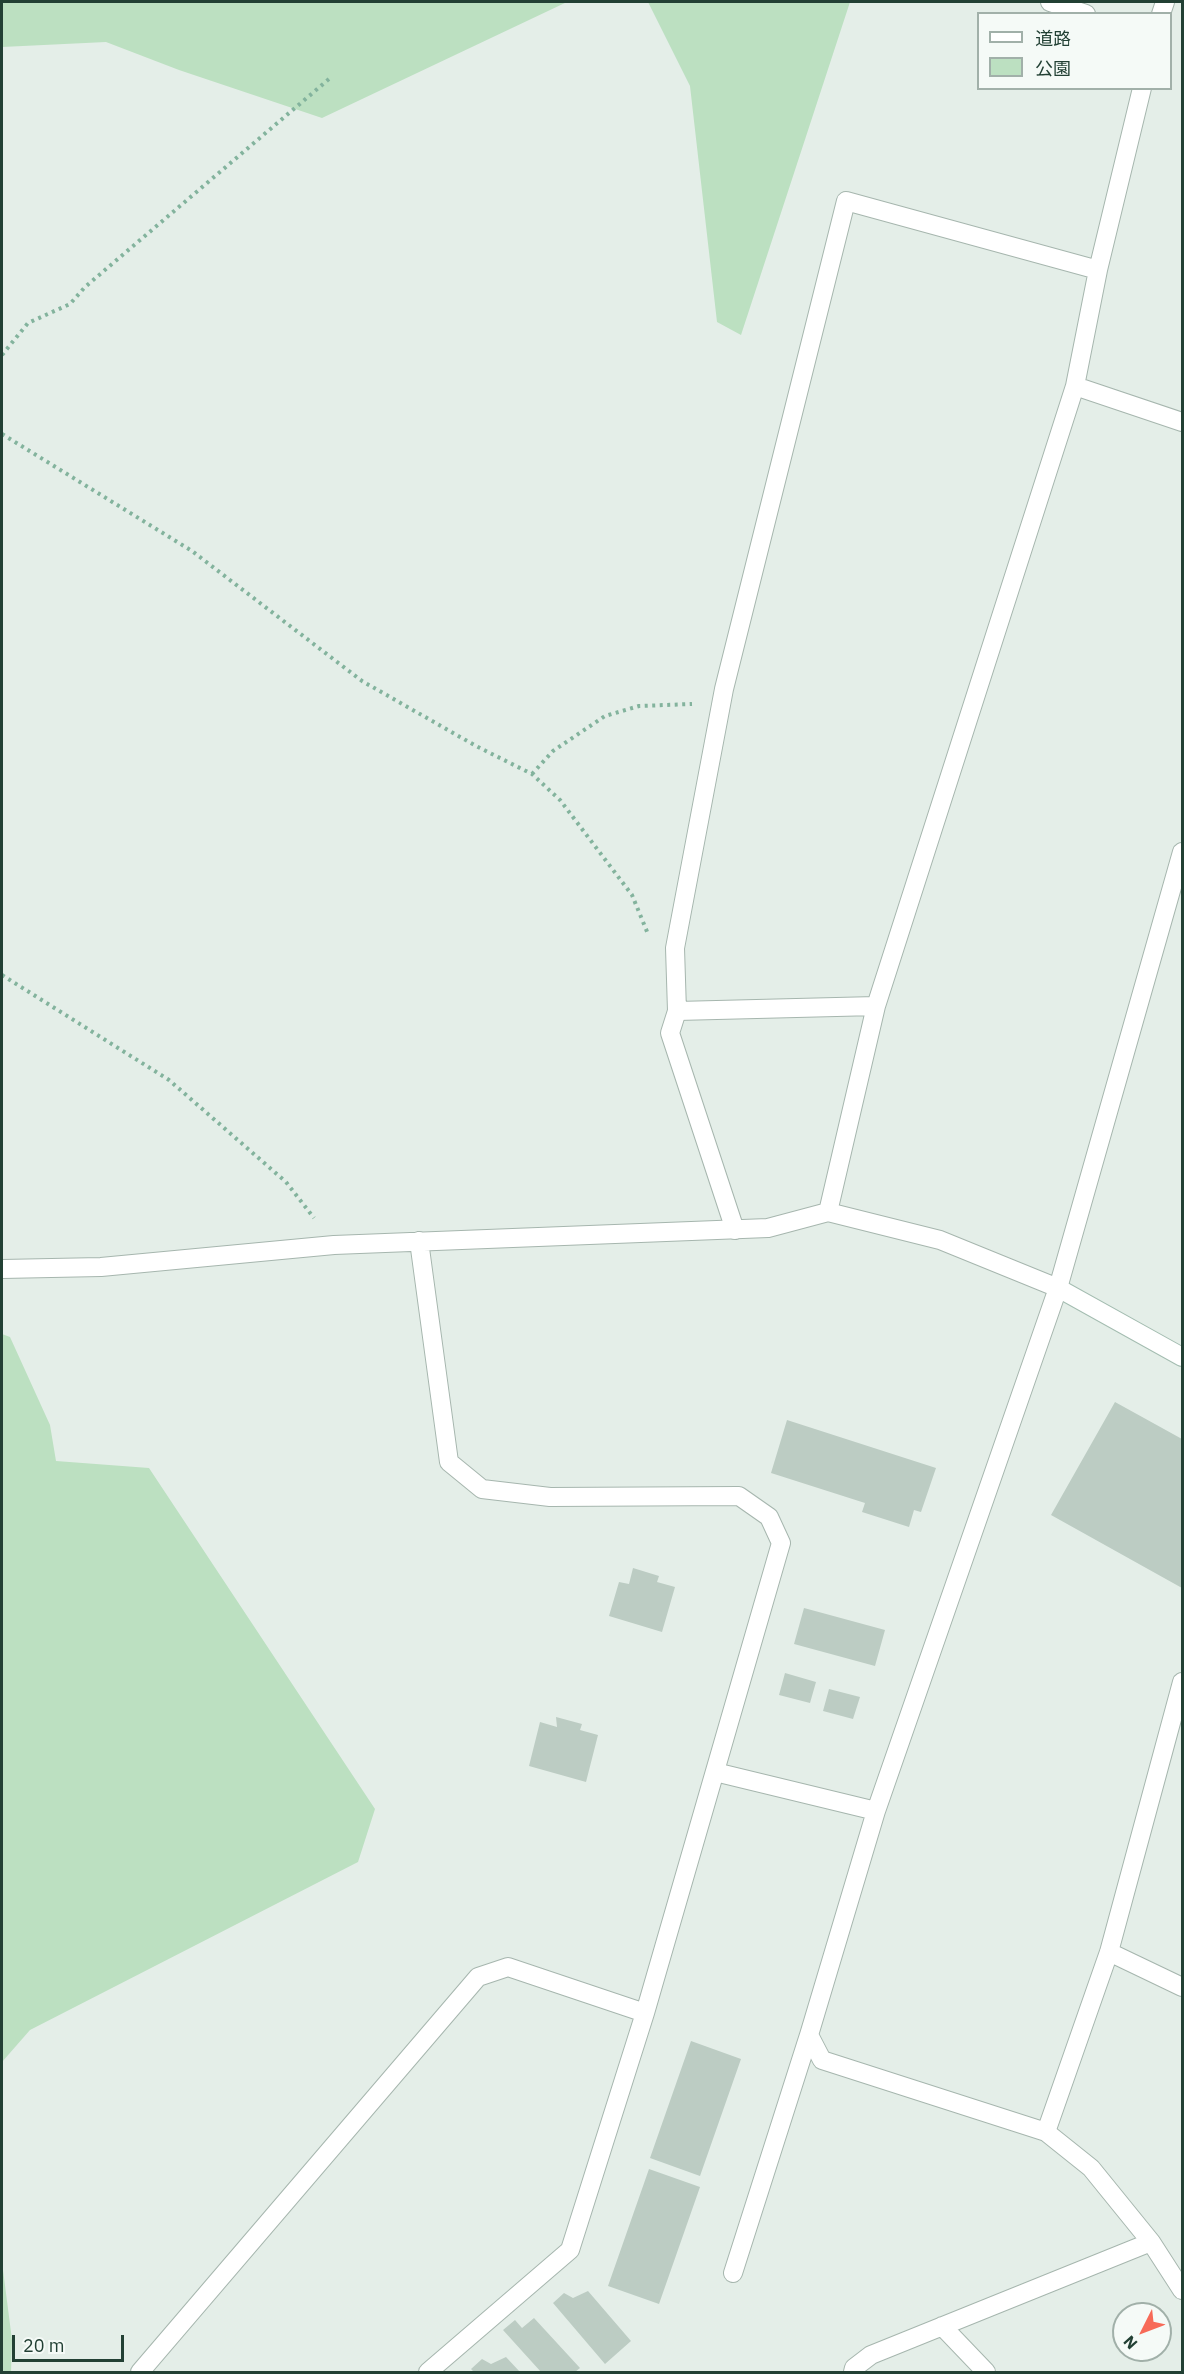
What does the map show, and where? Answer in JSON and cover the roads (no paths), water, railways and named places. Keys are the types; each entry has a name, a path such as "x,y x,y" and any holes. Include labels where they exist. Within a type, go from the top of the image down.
{"street":[{"path":"1050,2 1080,12"},
{"path":"828,1212 876,1006 1075,386 1098,270 1142,90"},
{"path":"735,1230 670,1032 677,1011 675,948 721,706 846,201 1098,270"},
{"path":"1075,386 1182,422"},
{"path":"733,2273 809,2035 876,1811 1058,1288 1182,852"},
{"path":"677,1011 876,1006"},
{"path":"2,1269 101,1267 334,1245 768,1228 828,1212 940,1240 1058,1288 1182,1358"},
{"path":"419,1241 449,1462 482,1489 550,1497 739,1496 769,1517 781,1543 645,2013 570,2250 428,2373"},
{"path":"1046,2132 1109,1952 1182,1682"},
{"path":"715,1772 876,1811"},
{"path":"1109,1952 1182,1987"},
{"path":"140,2373 478,1977 508,1967 645,2013"},
{"path":"809,2035 822,2060 1046,2132 1091,2168 1151,2242 1181,2285"},
{"path":"853,2373 854,2367 871,2355 1151,2242"},
{"path":"942,2326 986,2373"}]}
